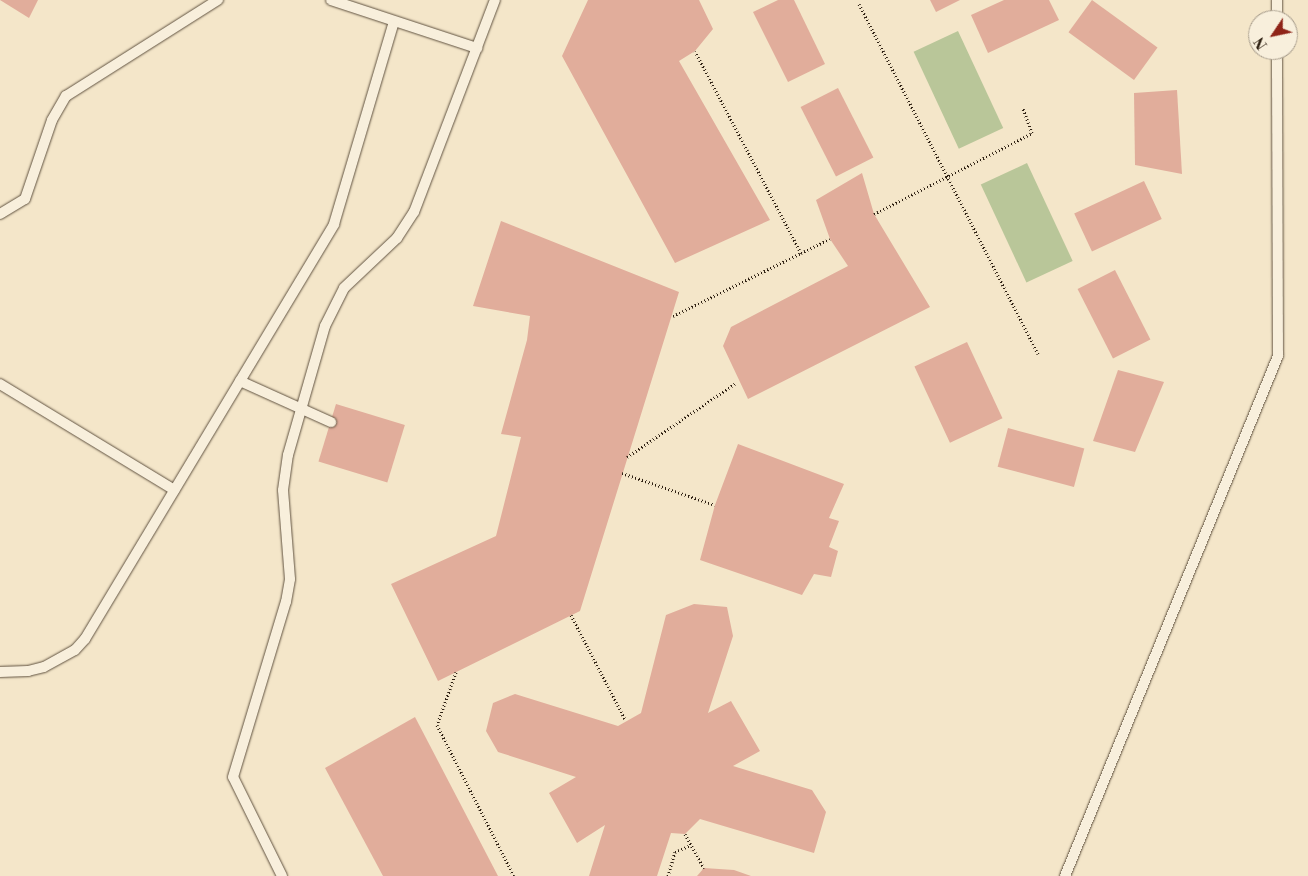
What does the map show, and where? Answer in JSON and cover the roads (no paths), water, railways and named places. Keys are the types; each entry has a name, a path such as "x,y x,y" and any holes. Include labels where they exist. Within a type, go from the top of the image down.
{"lane":[{"path":"0,214 25,200 52,120 66,96 218,0"},
{"path":"331,0 477,48"},
{"path":"282,876 233,777 286,602 290,579 282,490 288,455 325,326 344,288 397,238 414,212 495,0"},
{"path":"0,672 28,672 44,667 75,650 85,639 334,224 394,22"},
{"path":"1064,876 1278,356 1277,60"},
{"path":"240,381 331,422"},
{"path":"0,384 174,490"}]}
